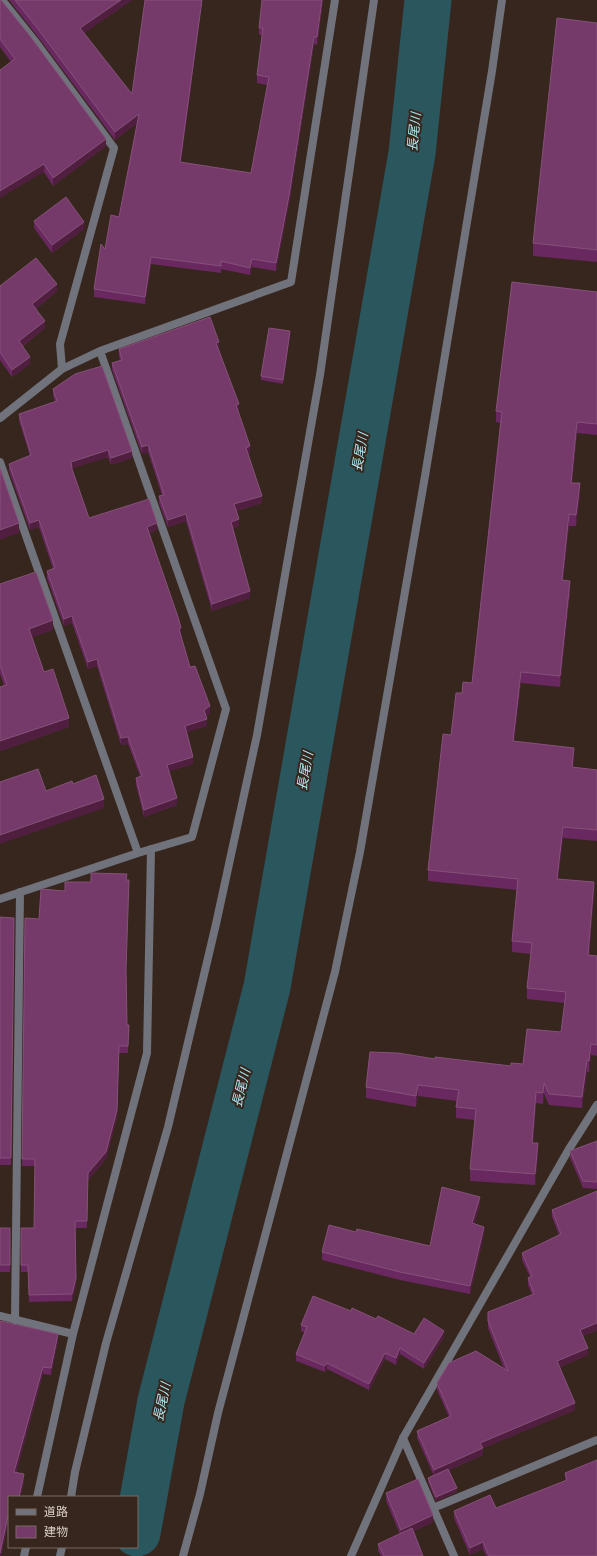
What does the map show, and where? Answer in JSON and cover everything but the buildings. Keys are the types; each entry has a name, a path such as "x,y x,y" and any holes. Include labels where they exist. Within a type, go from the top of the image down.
{"street":[{"path":"2,0 34,40 114,148 60,344 62,369"},
{"path":"0,418 62,369 100,351 291,282 335,0"},
{"path":"71,1496 75,1472 106,1343 168,1127 216,924 257,735 320,375 374,0"},
{"path":"183,1556 200,1494 218,1413 335,972 358,860 426,468 491,78 502,0"},
{"path":"0,899 138,853 192,837 226,709 100,351"},
{"path":"0,462 138,853"},
{"path":"37,1496 73,1334 147,1053 151,849"},
{"path":"15,1320 20,892"},
{"path":"351,1556 403,1438 569,1149 597,1105"},
{"path":"0,1316 73,1334"},
{"path":"403,1438 454,1556"},
{"path":"433,1508 597,1440"}],"waterway":[{"name":"長尾川","path":"138,1528 161,1401 267,987 412,153 428,0"}]}
